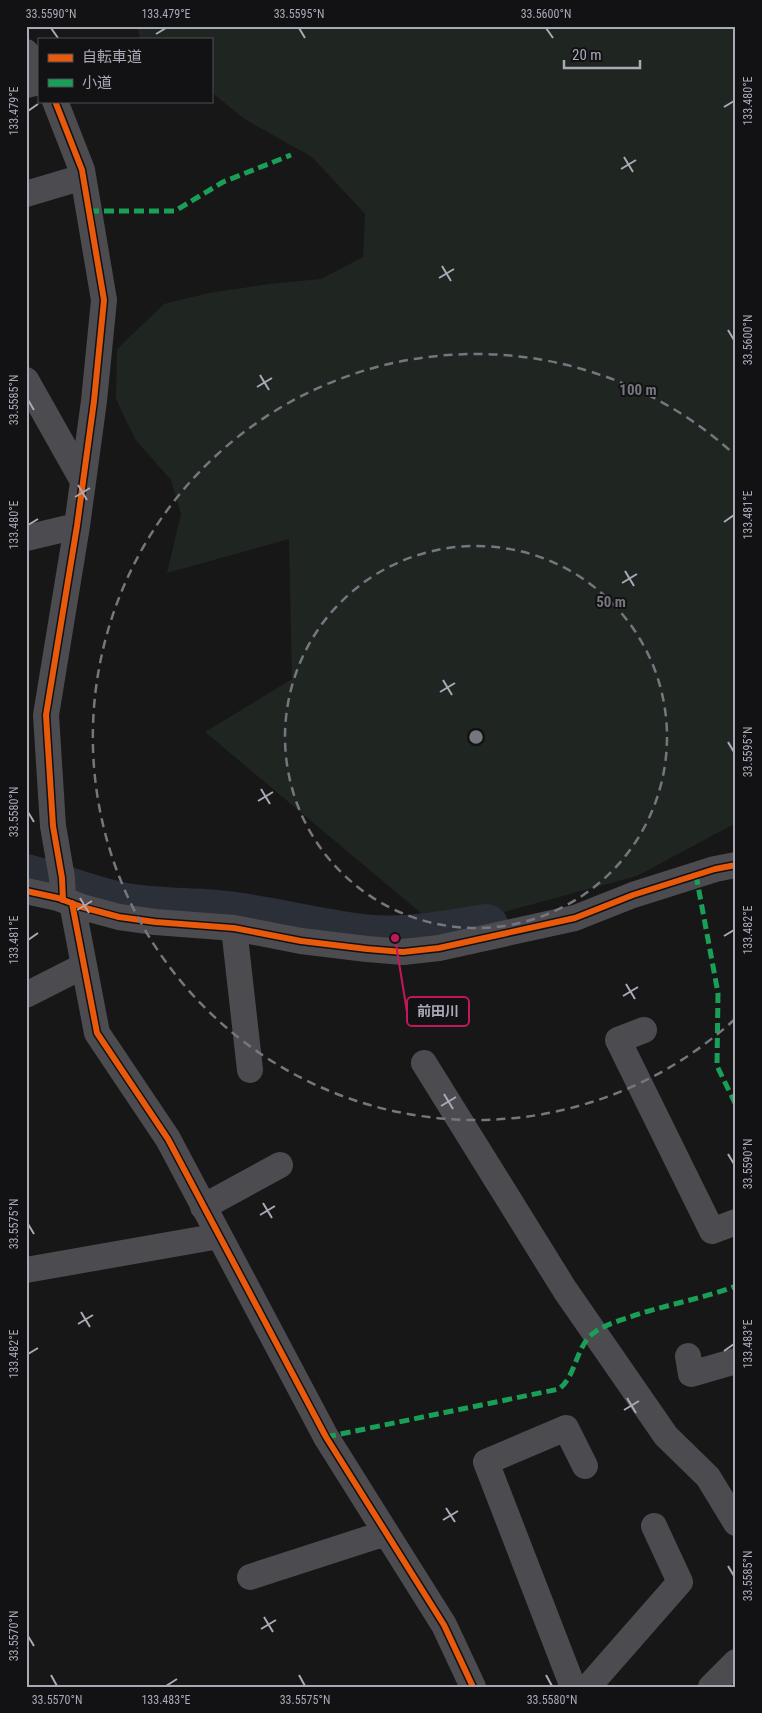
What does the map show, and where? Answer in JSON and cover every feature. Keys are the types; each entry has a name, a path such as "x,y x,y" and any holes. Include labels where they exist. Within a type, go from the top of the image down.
{"street":[{"path":"26,52 38,65"},
{"path":"55,102 82,170 104,300 84,480 46,715 53,826 65,894 84,966 97,1033 168,1139 326,1437 444,1625 473,1687"},
{"path":"26,194 83,177"},
{"path":"26,380 84,480"},
{"path":"26,538 77,526"},
{"path":"26,891 65,894 119,917 155,922 234,928 302,941 403,952 439,948 574,918 642,892 715,868 736,866"},
{"path":"234,928 250,1070"},
{"path":"26,995 84,966"},
{"path":"644,1030 618,1040 712,1231 736,1222"},
{"path":"424,1063 566,1290 666,1436 708,1477 736,1523"},
{"path":"204,1207 280,1165"},
{"path":"26,1270 219,1236"},
{"path":"688,1356 691,1374 736,1361"},
{"path":"574,1687 486,1462 566,1428 585,1466"},
{"path":"588,1687 680,1582 654,1526"},
{"path":"250,1577 386,1533"},
{"path":"711,1687 736,1662"}],"shaded area":[{"path":"137,26 736,26 736,823 637,876 440,929 205,732 292,679 289,539 167,573 181,514 171,480 135,439 116,399 117,349 164,304 209,293 321,279 363,257 365,214 312,157 246,120 212,93 212,38 140,38"}],"waterway":[{"path":"26,877 119,905 158,910 235,915 371,938 420,937 486,927"}],"marked path":[{"path":"89,211 175,211 223,182 291,155"},
{"path":"696,875 718,993 717,1066 736,1105"},
{"path":"326,1437 559,1389 569,1376 583,1345 595,1332 612,1323 736,1286"}],"cycle path":[{"path":"55,102 82,170 104,300 94,401 77,526 46,715 53,826 62,878 63,900"},
{"path":"26,891 58,898 119,917 155,922 234,928 301,941 403,952 439,948 575,918 633,895 715,869 736,865"},
{"path":"72,903 97,1033 168,1139 326,1437 444,1625 473,1687"}],"place":[{"name":"前田川","path":"395,938"}]}
